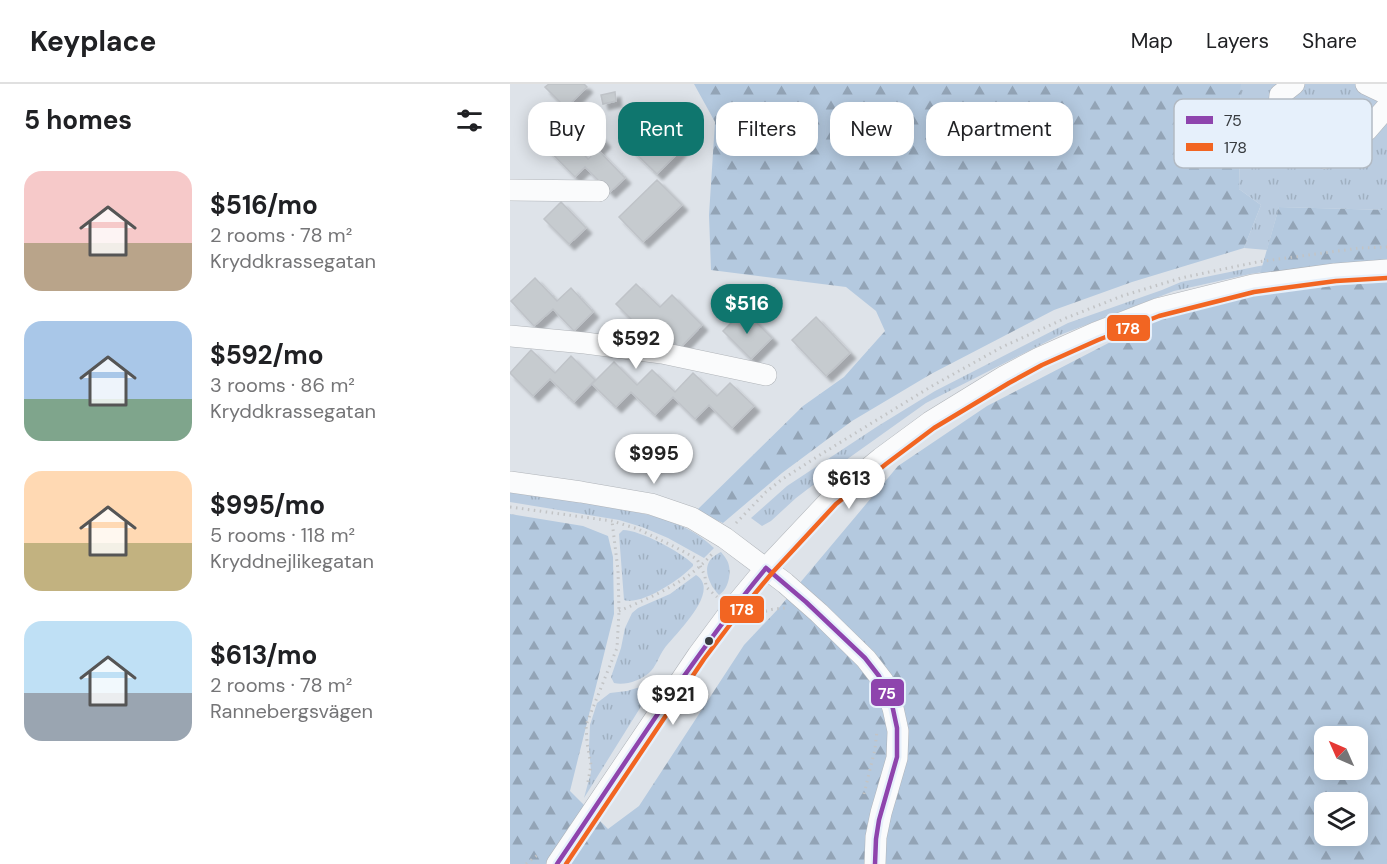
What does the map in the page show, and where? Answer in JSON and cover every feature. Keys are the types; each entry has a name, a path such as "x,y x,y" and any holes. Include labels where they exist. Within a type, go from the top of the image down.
{"street":[{"path":"1280,99 1280,95 1294,84"},
{"path":"1366,84 1387,94"},
{"path":"1372,124 1387,107"},
{"path":"510,190 599,191"},
{"path":"551,857 732,609 766,568 831,499 881,458 953,406 1039,358 1157,309 1253,285 1335,274 1387,270"},
{"path":"510,336 662,353 766,375"},
{"path":"510,482 651,504 692,518 725,537 766,568 819,613 866,659 883,681 893,708 898,731 897,758 876,837 875,864"}],"path":[{"path":"510,507 612,521 638,529 697,559 705,576 706,587 750,622 760,613 771,609 787,608"},
{"path":"585,788 591,765 586,725 617,648 620,611 612,521"},
{"path":"863,799 875,749 877,729"},
{"path":"526,864 551,857"}],"green space":[{"path":"694,84 1241,84 1241,99 1174,99 1174,168 1239,168 1239,189 1261,205 1244,248 1132,282 1054,310 931,374 852,421 782,473 723,523 696,511 803,406 844,377 885,331 876,311 846,287 711,270 709,215 715,122"},
{"path":"1241,84 1387,84 1387,210 1279,207 1267,250 1244,248 1261,205 1239,189 1239,168 1372,168 1372,99 1241,99"},
{"path":"1279,207 1387,210 1387,864 510,864 510,514 583,526 608,536 613,557 614,614 570,791 608,829 639,806 744,645 778,609 898,466 987,406 1149,322 1254,295"},
{"path":"1370,252 1348,259 1250,274 1174,291 1060,335 926,403 796,498 771,521 762,526 751,518 787,486 878,426 935,391 1068,323 1181,282 1259,266"},
{"path":"510,491 659,518 689,530 714,548 704,558 668,538 619,520 510,502"},
{"path":"623,530 660,542 687,559 693,566 680,578 650,595 631,601 624,600 619,534"},
{"path":"721,552 728,562 730,574 727,586 719,595 711,584 707,566 714,556"},
{"path":"696,575 703,582 704,591 700,601 686,623 664,649 656,665 646,676 633,682 614,683 611,677 625,628 632,613 670,594"},
{"path":"655,679 640,708 584,798 591,772 590,725 597,703 610,693 640,687"}],"building":[{"path":"549,84 584,84 587,87 572,102 560,102 545,87"},
{"path":"615,92 616,101 603,102 601,95"},
{"path":"555,156 585,156 588,159 591,156 604,156 625,178 610,192 585,167 575,177"},
{"path":"638,156 675,156 657,174"},
{"path":"657,180 682,205 643,242 619,217"},
{"path":"561,202 586,228 569,244 544,219"},
{"path":"535,278 557,301 571,288 593,312 574,331 553,309 534,326 511,301"},
{"path":"636,284 660,307 672,295 702,325 680,348 652,320 642,330 616,304"},
{"path":"744,310 772,338 751,359 723,331"},
{"path":"816,317 850,353 826,376 792,340"},
{"path":"531,350 555,373 571,356 595,380 574,402 550,379 533,396 510,373"},
{"path":"614,362 637,385 652,370 675,392 693,373 717,396 730,383 754,406 732,428 709,405 695,419 673,397 655,415 631,392 616,407 592,384"}],"transit line":[{"name":"178","path":"566,864 704,659 772,573 836,504 934,428 1042,365 1159,316 1254,292 1336,281 1387,278"},
{"name":"75","path":"766,568 865,658 879,676 891,700 897,728 897,757 879,820 875,864"},
{"name":"75","path":"557,864 710,639 766,568"}]}
